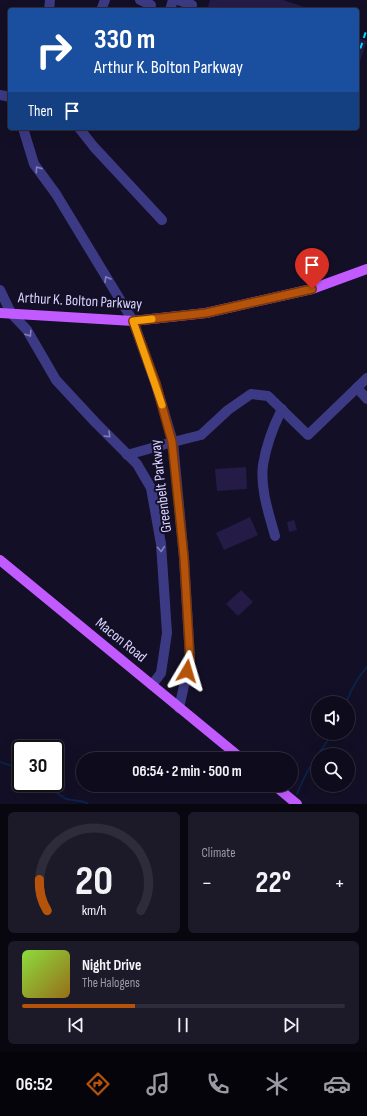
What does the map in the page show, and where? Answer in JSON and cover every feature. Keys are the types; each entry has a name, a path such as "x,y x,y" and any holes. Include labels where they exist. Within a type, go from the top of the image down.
{"main road":[{"name":"Arthur K. Bolton Parkway","path":"0,313 133,321 213,311 312,289 367,269"},
{"name":"Macon Road","path":"0,560 233,752"},
{"path":"282,792 297,804"}],"street":[{"path":"140,0 150,6 150,8"},
{"path":"178,0 192,5"},
{"name":"Greenbelt Parkway","path":"24,130 34,164 56,194 133,321 156,384 172,442 184,558 190,659 179,708"},
{"path":"81,130 94,147 162,220"},
{"name":"Greenbelt Parkway","path":"0,290 11,313 27,330 56,380 94,422 137,464 151,488 161,544 167,633 161,673 152,685"},
{"path":"127,454 201,435 228,410 251,394 268,396 308,435 367,378"},
{"path":"357,388 367,398"},
{"path":"275,536 264,492 263,466 272,430 282,410"}],"building":[{"path":"210,0 283,0 307,8 208,8"},
{"path":"359,39 367,41 359,64"},
{"path":"246,467 247,489 217,491 215,469"},
{"path":"250,517 258,535 224,550 216,533"},
{"path":"294,520 297,530 289,532 287,522"},
{"path":"241,590 253,602 238,616 226,604"}],"waterway":[{"path":"349,696 360,675 367,667"},
{"path":"297,794 308,770 328,740"},
{"path":"0,762 12,766"},
{"path":"55,792 66,799 85,802 88,804"}],"railway":[{"path":"359,53 367,28"}],"slow traffic":[{"path":"152,319 133,321 162,405"}],"route":[{"path":"187,671 190,659 184,558 172,442 156,384 133,321 206,313 312,289"}]}
